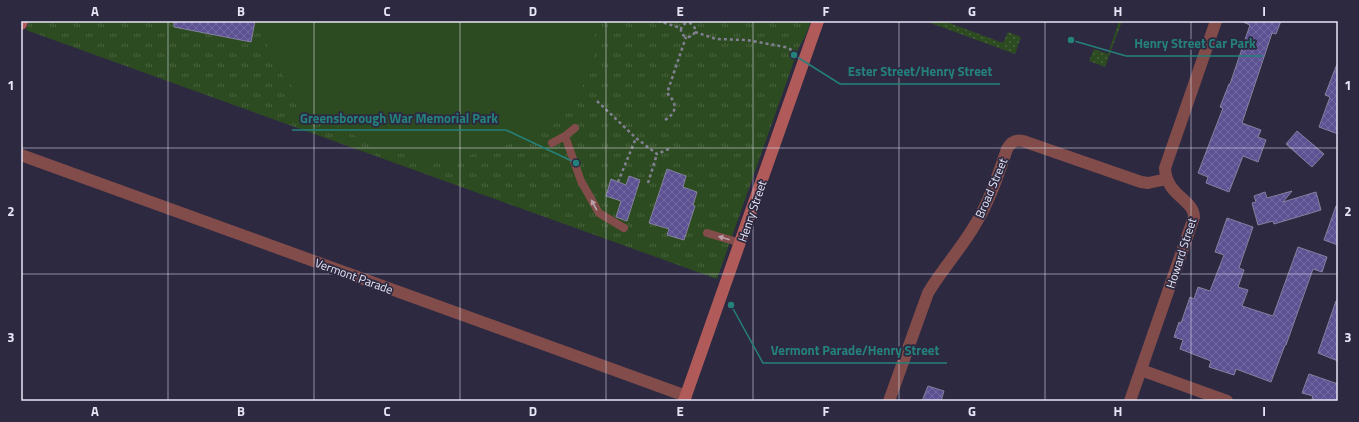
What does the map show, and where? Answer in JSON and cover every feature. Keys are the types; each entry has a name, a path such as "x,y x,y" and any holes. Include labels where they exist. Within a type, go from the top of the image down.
{"street":[{"name":"Henry Street","path":"685,398 807,56 818,21"},
{"path":"1167,179 1167,162 1216,21"},
{"name":"Broad Street","path":"889,401 928,293 978,220 988,202 1011,143 1019,140 1023,141 1141,182 1167,179"},
{"name":"Vermont Parade","path":"22,155 685,398"},
{"name":"Howard Street","path":"1130,401 1194,217 1192,208 1174,191 1167,179"},
{"path":"1141,370 1227,401"}],"lane":[{"path":"552,142 565,136 575,128"},
{"path":"565,136 581,181 599,213 624,228"},
{"path":"707,233 741,243"}],"path":[{"path":"658,21 681,28"},
{"path":"681,28 685,24 691,22 695,32"},
{"path":"681,28 682,33 686,37"},
{"path":"686,37 691,36 695,32"},
{"path":"695,32 716,39 747,40 777,46 807,56"},
{"path":"665,120 672,116 675,107 673,98 667,93 686,37"},
{"path":"597,101 636,138 657,154"},
{"path":"618,182 636,138"},
{"path":"657,154 669,149"},
{"path":"648,183 657,154"}],"green space":[{"path":"29,21 811,21 805,37 799,47 717,279 26,30"},
{"path":"261,21 595,21 595,40 592,66 580,90 567,106 552,120 536,131 517,141 478,153 444,158 419,157 399,153 378,146 358,137 322,115 306,101 276,66 268,47"},
{"path":"925,21 944,21 1003,43 1008,32 1021,37 1015,54"},
{"path":"1119,21 1122,21 1105,67 1089,61 1094,49 1108,54"}],"building":[{"path":"174,21 255,21 251,42 174,27"},
{"path":"1281,21 1276,34 1272,33 1242,123 1261,130 1258,137 1266,140 1258,162 1243,156 1229,192 1206,183 1208,177 1198,173 1223,108 1220,107 1230,84 1250,25 1243,22"},
{"path":"1337,64 1338,134 1319,127 1330,97 1325,95"},
{"path":"1297,131 1324,154 1312,167 1286,144"},
{"path":"667,169 686,176 683,187 697,192 693,205 695,206 684,240 667,235 669,229 649,223"},
{"path":"629,176 640,180 627,221 616,217 621,201 606,196 611,179 626,185"},
{"path":"1292,191 1283,202 1316,192 1321,210 1274,224 1273,221 1258,225 1252,203 1256,202 1254,196 1265,192 1267,198"},
{"path":"1336,206 1338,206 1338,245 1324,240"},
{"path":"1227,218 1253,227 1239,268 1244,270 1238,287 1248,290 1242,306 1273,316 1298,247 1327,257 1322,272 1313,269 1271,382 1236,369 1234,375 1209,367 1211,361 1180,349 1183,340 1174,337 1179,322 1181,323 1190,297 1194,299 1198,287 1210,291 1224,255 1215,252"},
{"path":"1336,301 1338,301 1338,361 1318,353"},
{"path":"1309,374 1338,384 1338,401 1319,401 1312,399 1313,396 1302,393"},
{"path":"928,386 944,391 941,401 922,401"}],"place":[{"name":"Henry Street Car Park","path":"1071,40"},
{"name":"Ester Street/Henry Street","path":"794,55"},
{"name":"Greensborough War Memorial Park","path":"576,163"},
{"name":"Vermont Parade/Henry Street","path":"731,305"}]}
